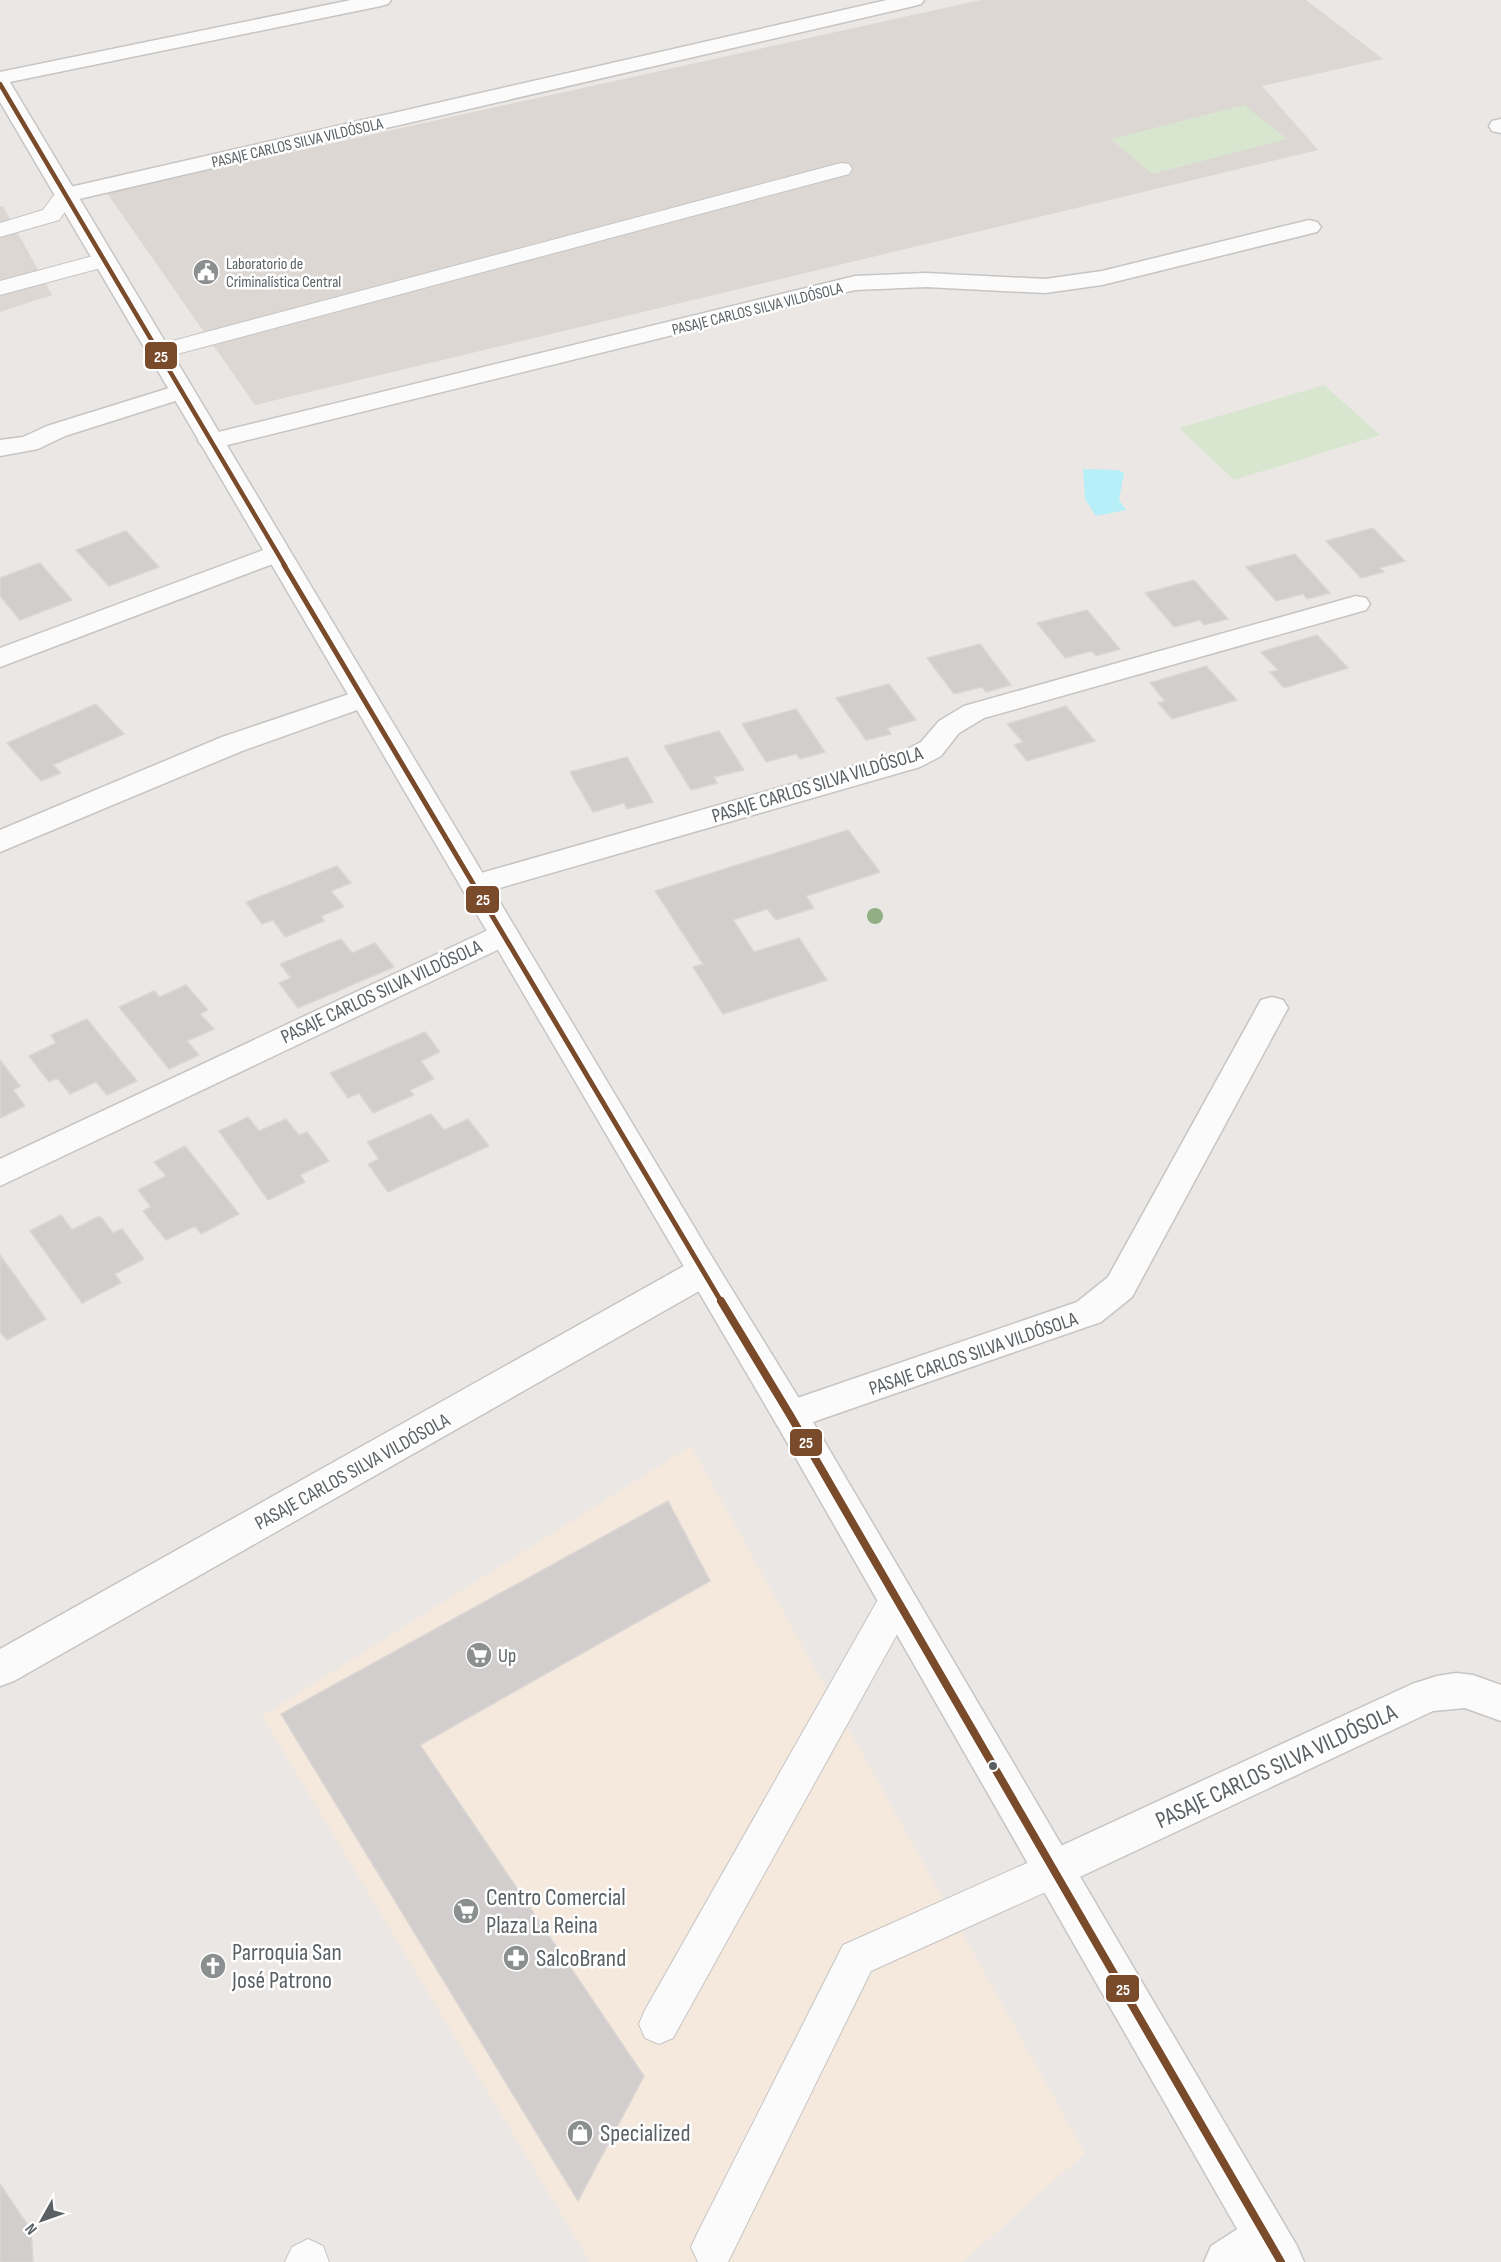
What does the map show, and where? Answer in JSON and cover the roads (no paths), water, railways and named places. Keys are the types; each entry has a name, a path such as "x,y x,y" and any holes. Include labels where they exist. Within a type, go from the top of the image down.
{"street":[{"path":"0,78 381,0"},
{"name":"PASAJE CARLOS SILVA VILDÓSOLA","path":"66,195 914,0"},
{"path":"0,84 703,1272 790,1415 1274,2250 1227,2262"},
{"name":"PASAJE CARLOS SILVA VILDÓSOLA","path":"211,441 855,283 926,280 1045,286 1102,278 1309,227"},
{"path":"0,448 29,444 86,421 182,391"},
{"path":"0,658 277,553"},
{"name":"PASAJE CARLOS SILVA VILDÓSOLA","path":"475,885 910,760 931,749 949,727 975,712 1356,604"},
{"path":"0,842 232,744 364,698"},
{"name":"PASAJE CARLOS SILVA VILDÓSOLA","path":"0,1173 503,934"},
{"name":"PASAJE CARLOS SILVA VILDÓSOLA","path":"790,1415 1089,1312 1120,1287 1272,1008"},
{"name":"PASAJE CARLOS SILVA VILDÓSOLA","path":"0,1668 703,1272"},
{"name":"PASAJE CARLOS SILVA VILDÓSOLA","path":"1053,1869 1426,1696 1449,1689 1481,1693 1501,1704"}],"lane":[{"path":"158,352 841,169"},
{"path":"0,230 51,215 66,195"},
{"path":"0,288 104,260"},
{"path":"659,2024 897,1600"},
{"path":"713,2247 857,1958 1053,1869"}],"water":[{"path":"1083,469 1118,470 1124,473 1119,500 1126,510 1096,516 1085,499"}],"place":[{"name":"Laboratorio de Criminalística Central","path":"206,272"},
{"name":"Up","path":"479,1655"},
{"name":"Centro Comercial Plaza La Reina","path":"466,1911"},
{"name":"SalcoBrand","path":"516,1958"},
{"name":"Parroquia San José Patrono","path":"213,1966"},
{"name":"Specialized","path":"580,2133"}]}
